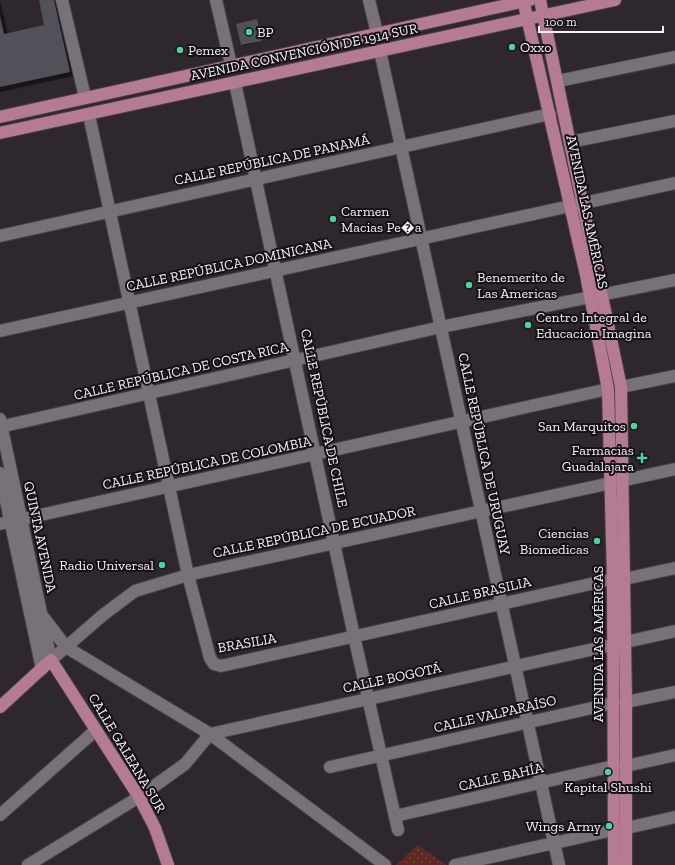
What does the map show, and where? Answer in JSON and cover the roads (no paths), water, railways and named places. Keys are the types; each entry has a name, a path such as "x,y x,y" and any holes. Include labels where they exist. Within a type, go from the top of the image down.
{"main road":[{"name":"AVENIDA CONVENCIÓN DE 1914 SUR","path":"0,117 526,0"},
{"name":"AVENIDA LAS AMÉRICAS","path":"526,0 527,18 570,204 597,296 621,387 617,481 619,643 614,703 627,828 626,865"},
{"name":"AVENIDA LAS AMÉRICAS","path":"540,0 583,202 597,296 617,481"},
{"name":"AVENIDA CONVENCIÓN DE 1914 SUR","path":"0,134 615,0"},
{"name":"AVENIDA LAS AMÉRICAS","path":"614,865 613,830 626,702 619,643"},
{"name":"CALLE REPÚBLICA DE ECUADOR","path":"0,707 51,660"},
{"name":"CALLE GALEANA SUR","path":"51,660 139,797 155,828 168,865"}],"street":[{"path":"64,0 85,97"},
{"path":"216,0 231,65"},
{"path":"369,0 376,34"},
{"name":"CALLE REPÚBLICA DE URUGUAY","path":"380,50 559,865"},
{"path":"558,81 675,57"},
{"name":"CALLE REPÚBLICA DE CHILE","path":"235,83 296,360 354,636 398,830"},
{"name":"CALLE REPÚBLICA DE PANAMÁ","path":"0,236 550,114"},
{"path":"89,115 188,575"},
{"path":"570,142 675,121"},
{"name":"CALLE REPÚBLICA DOMINICANA","path":"0,331 570,204 675,183"},
{"name":"CALLE REPÚBLICA DE COSTA RICA","path":"1,424 150,393 441,327 675,280"},
{"path":"621,387 675,376"},
{"name":"CALLE REPÚBLICA DE COLOMBIA","path":"11,521 608,389"},
{"name":"QUINTA AVENIDA","path":"1,424 11,521 42,615 51,660"},
{"name":"CALLE REPÚBLICA DE ECUADOR","path":"51,660 103,615 135,591 188,575 675,469"},
{"name":"QUINTA AVENIDA","path":"0,472 42,669"},
{"name":"CALLE BRASILIA","path":"354,636 502,603 675,568"},
{"name":"BRASILIA","path":"188,575 210,658 214,664 221,666 354,636"},
{"path":"42,615 66,647 210,734 385,865"},
{"name":"CALLE BOGOTÁ","path":"210,734 675,631"},
{"path":"626,702 675,692"},
{"name":"CALLE VALPARAÍSO","path":"330,767 614,703"},
{"path":"0,815 96,730"},
{"path":"28,865 139,797 185,764 210,734"},
{"name":"CALLE BAHÍA","path":"394,816 620,766 675,756"},
{"path":"627,828 675,817"},
{"path":"455,865 613,830"}],"place":[{"name":"BP","path":"249,32"},
{"name":"Oxxo","path":"512,47"},
{"name":"Pemex","path":"180,50"},
{"name":"Carmen Macias Pe�a","path":"333,219"},
{"name":"Benemerito de Las Americas","path":"469,285"},
{"name":"Centro Integral de Educacion Imagina","path":"528,325"},
{"name":"San Marquitos","path":"634,426"},
{"name":"Farmacias Guadalajara","path":"642,458"},
{"name":"Ciencias Biomedicas","path":"597,541"},
{"name":"Radio Universal","path":"162,565"},
{"name":"Kapital Shushi","path":"608,772"},
{"name":"Wings Army","path":"609,826"}]}
